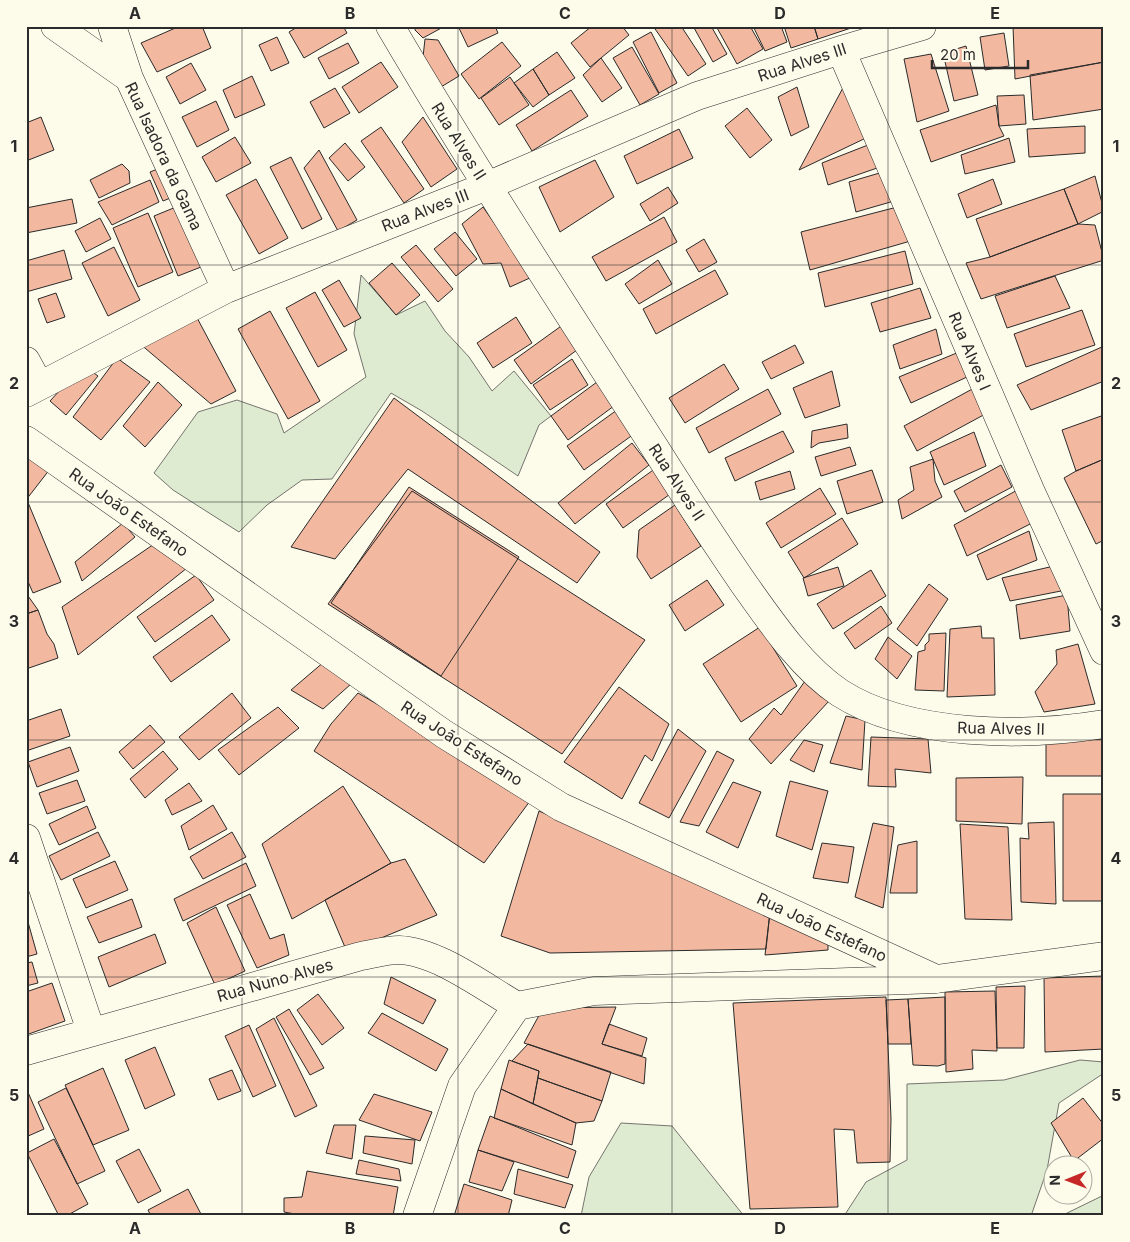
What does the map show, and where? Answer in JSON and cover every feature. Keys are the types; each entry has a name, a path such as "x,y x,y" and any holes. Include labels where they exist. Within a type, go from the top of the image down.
{"street":[{"name":"Rua Isadora da Gama","path":"55,26 129,78 226,289"},
{"path":"112,26 129,78"},
{"name":"Rua Alves II","path":"390,26 487,186 711,535 767,617 810,669 840,693 871,709 906,721 951,728 1000,732 1104,724"},
{"name":"Rua Alves III","path":"33,389 226,289 487,186 697,96 922,26"},
{"name":"Rua Alves I","path":"840,50 1030,490 1104,650"},
{"path":"26,361 33,389"},
{"name":"Rua João Estefano","path":"26,440 444,734 561,807 936,979"},
{"path":"26,838 92,1031"},
{"name":"Rua Nuno Alves","path":"26,1051 361,956 398,950 423,953 517,1006"},
{"path":"417,1216 462,1086 517,1006 594,991 936,979 1104,956"}],"green space":[{"path":"361,275 396,315 425,301 445,331 469,357 492,391 514,371 551,416 539,425 518,476 422,411 391,393 332,479 302,480 267,505 239,532 173,490 154,473 198,412 237,400 277,414 284,433 366,377 354,334"},
{"path":"1080,1060 1104,1062 1104,1073 1059,1103 1050,1154 1042,1154 1042,1184 1031,1216 844,1216 866,1182 907,1160 907,1084 1004,1080"},
{"path":"621,1123 672,1126 744,1216 581,1216 589,1177"},
{"path":"1104,1195 1104,1216 1061,1216 1086,1204 1092,1204 1092,1201"}],"building":[{"path":"180,26 202,26 211,48 157,72 141,43"},
{"path":"299,26 343,26 347,33 304,58 289,32"},
{"path":"415,26 445,26 423,38 415,30"},
{"path":"458,26 495,26 498,33 468,47"},
{"path":"592,26 622,26 629,35 590,67 571,43"},
{"path":"653,26 681,26 706,64 688,76"},
{"path":"693,26 711,26 727,54 713,62"},
{"path":"716,26 750,26 763,49 737,64"},
{"path":"753,26 781,26 787,42 765,51"},
{"path":"784,26 814,26 818,39 791,48"},
{"path":"814,26 857,26 818,39"},
{"path":"1013,26 1104,26 1104,62 1015,79"},
{"path":"651,32 677,83 659,93 633,42"},
{"path":"1004,33 1009,66 985,70 980,37"},
{"path":"277,37 289,63 271,71 259,45"},
{"path":"425,39 438,40 459,76 441,87 423,57"},
{"path":"502,42 521,66 479,99 461,74"},
{"path":"348,43 359,63 329,79 318,58"},
{"path":"966,46 978,95 954,101 943,53"},
{"path":"632,47 659,94 640,105 613,58"},
{"path":"557,52 575,78 549,95 533,69"},
{"path":"931,54 949,111 917,122 904,59"},
{"path":"601,58 622,88 602,102 583,75"},
{"path":"381,62 398,87 359,113 342,87"},
{"path":"1104,62 1104,109 1033,120 1030,75"},
{"path":"191,63 206,90 180,104 166,77"},
{"path":"533,69 549,95 533,107 514,83"},
{"path":"252,76 265,105 235,118 223,90"},
{"path":"510,77 529,105 499,125 481,98"},
{"path":"845,84 868,137 799,170"},
{"path":"797,87 809,127 791,136 778,97"},
{"path":"335,88 350,113 324,128 310,102"},
{"path":"571,90 588,116 532,151 516,125"},
{"path":"1024,95 1026,124 999,126 997,96"},
{"path":"216,101 229,130 197,147 182,117"},
{"path":"996,105 999,126 1004,136 931,162 920,130"},
{"path":"747,108 772,140 750,158 725,126"},
{"path":"41,117 54,150 26,161 26,123"},
{"path":"423,117 457,169 431,187 402,142"},
{"path":"1085,126 1085,153 1029,157 1027,129"},
{"path":"381,127 424,189 404,203 361,141"},
{"path":"679,129 693,158 637,184 624,156"},
{"path":"235,137 251,163 216,182 202,157"},
{"path":"1009,138 1015,162 965,174 961,155"},
{"path":"345,143 365,167 348,181 329,158"},
{"path":"873,143 880,167 828,185 822,163"},
{"path":"319,150 357,220 338,231 304,168"},
{"path":"291,157 322,219 302,229 270,167"},
{"path":"595,160 614,197 560,232 539,187"},
{"path":"122,164 129,171 130,183 99,198 90,180"},
{"path":"160,168 173,197 163,201 150,172"},
{"path":"883,172 894,201 856,212 849,182"},
{"path":"1095,176 1104,211 1078,224 1064,189"},
{"path":"256,179 288,238 259,254 226,195"},
{"path":"993,179 1002,204 967,218 958,194"},
{"path":"150,180 159,202 112,225 98,202"},
{"path":"668,187 678,203 650,221 640,204"},
{"path":"1064,189 1078,224 990,257 976,219"},
{"path":"72,199 77,223 26,233 26,208"},
{"path":"901,206 914,240 810,270 801,232"},
{"path":"176,207 201,267 178,276 154,216"},
{"path":"483,207 532,277 510,287 501,263 483,264 462,224"},
{"path":"148,213 173,272 138,287 113,228"},
{"path":"664,217 677,242 606,281 592,257"},
{"path":"100,218 111,239 86,252 75,231"},
{"path":"1078,224 1095,225 1104,260 981,299 966,263 990,257"},
{"path":"455,232 477,259 456,276 434,249"},
{"path":"704,239 717,262 699,272 686,250"},
{"path":"416,245 453,289 438,302 401,257"},
{"path":"114,247 140,300 108,316 82,263"},
{"path":"64,250 72,279 26,292 26,261"},
{"path":"905,251 913,284 825,307 818,273"},
{"path":"658,260 672,284 639,304 625,284"},
{"path":"392,263 420,295 396,315 369,283"},
{"path":"715,270 728,294 656,334 643,309"},
{"path":"1055,276 1070,308 1007,328 995,296"},
{"path":"339,280 361,318 344,327 322,290"},
{"path":"920,288 931,318 880,332 871,303"},
{"path":"315,292 347,350 318,367 286,308"},
{"path":"56,293 65,317 47,323 38,299"},
{"path":"1082,310 1095,345 1026,367 1014,334"},
{"path":"270,311 320,401 288,419 238,329"},
{"path":"195,314 236,391 211,404 139,343"},
{"path":"516,317 532,343 493,368 477,343"},
{"path":"564,324 581,347 531,384 514,360"},
{"path":"936,329 942,354 900,369 893,345"},
{"path":"795,345 804,363 771,379 762,362"},
{"path":"1104,346 1104,381 1031,410 1017,385"},
{"path":"959,352 967,377 911,403 899,377"},
{"path":"117,358 150,382 101,440 73,417"},
{"path":"572,359 588,385 550,410 533,385"},
{"path":"724,364 739,389 685,423 669,398"},
{"path":"83,365 98,376 66,415 50,401"},
{"path":"832,371 840,406 805,418 793,388"},
{"path":"601,379 618,403 568,440 551,416"},
{"path":"158,382 182,405 145,447 123,426"},
{"path":"976,387 989,412 917,451 904,426"},
{"path":"768,389 781,414 709,453 696,428"},
{"path":"394,398 600,552 577,583 408,469 335,559 291,547"},
{"path":"617,410 634,434 584,470 567,446"},
{"path":"1104,415 1104,459 1076,471 1062,430"},
{"path":"847,424 848,438 819,443 811,448 812,431"},
{"path":"783,431 794,452 735,481 725,458"},
{"path":"974,432 986,466 944,485 930,452"},
{"path":"632,443 649,465 575,524 558,503"},
{"path":"850,447 856,465 821,476 815,457"},
{"path":"26,451 50,469 26,500"},
{"path":"933,459 935,481 942,497 902,519 898,500 914,490 910,467"},
{"path":"1104,459 1104,540 1096,544 1064,478"},
{"path":"1001,465 1012,487 965,512 954,491"},
{"path":"656,468 673,492 623,528 606,504"},
{"path":"872,470 883,502 847,514 837,481"},
{"path":"790,471 795,489 760,500 755,482"},
{"path":"409,487 519,557 441,676 331,603"},
{"path":"820,488 836,514 781,548 766,523"},
{"path":"1021,488 1036,521 967,556 954,525"},
{"path":"412,491 645,640 562,754 328,604"},
{"path":"27,500 61,582 33,593 26,577"},
{"path":"675,505 701,546 651,579 637,557 639,530"},
{"path":"842,518 858,544 804,578 788,552"},
{"path":"123,523 135,537 82,581 75,562"},
{"path":"1029,531 1037,560 987,580 977,555"},
{"path":"157,542 192,564 78,655 62,607"},
{"path":"1054,566 1061,591 1010,601 1002,578"},
{"path":"838,567 844,586 808,596 803,578"},
{"path":"871,570 886,596 833,629 817,604"},
{"path":"196,575 214,600 155,642 137,617"},
{"path":"707,580 724,605 685,631 669,605"},
{"path":"929,584 948,599 917,646 897,629"},
{"path":"26,593 38,610 26,614"},
{"path":"1067,595 1070,631 1020,639 1016,605"},
{"path":"881,606 892,623 855,649 844,633"},
{"path":"38,610 47,634 54,644 58,658 26,669 26,614"},
{"path":"212,615 230,640 171,682 153,657"},
{"path":"981,626 982,638 994,638 995,695 947,697 950,629"},
{"path":"760,627 797,686 741,722 703,664"},
{"path":"946,633 944,691 915,690 918,652 925,650 925,645 929,641 929,634"},
{"path":"888,637 912,656 897,679 875,659"},
{"path":"1078,644 1095,704 1044,712 1035,692 1057,664 1056,650"},
{"path":"325,661 351,684 323,709 291,690"},
{"path":"805,681 829,701 771,764 749,739 774,708 781,715"},
{"path":"619,687 669,724 652,761 645,755 622,799 564,762"},
{"path":"232,693 251,718 199,760 179,737"},
{"path":"358,693 418,728 530,801 484,863 314,751 331,724"},
{"path":"278,707 299,728 239,775 218,750"},
{"path":"61,709 70,736 26,751 26,721"},
{"path":"846,716 865,720 862,770 830,763"},
{"path":"150,725 165,742 133,769 119,752"},
{"path":"678,729 706,751 669,818 639,803"},
{"path":"871,737 928,739 931,773 895,769 896,787 868,786"},
{"path":"1104,739 1104,776 1046,776 1046,741"},
{"path":"804,740 823,745 814,772 790,760"},
{"path":"70,747 79,771 37,787 28,762"},
{"path":"163,751 178,769 145,798 130,779"},
{"path":"717,751 734,760 699,826 680,822"},
{"path":"1023,777 1022,824 956,821 956,778"},
{"path":"77,780 85,801 47,814 39,793"},
{"path":"790,781 828,791 812,850 776,836"},
{"path":"733,782 761,792 738,848 706,832"},
{"path":"189,783 202,801 172,815 165,800"},
{"path":"343,786 391,863 292,919 262,844"},
{"path":"1063,794 1104,794 1104,901 1063,901"},
{"path":"213,805 227,829 189,850 181,826"},
{"path":"87,806 96,828 59,845 49,824"},
{"path":"539,811 770,912 766,949 550,953 501,936"},
{"path":"1054,822 1056,904 1021,902 1020,838 1029,839 1028,823"},
{"path":"873,823 894,827 883,908 855,897"},
{"path":"960,824 1008,827 1012,920 965,919"},
{"path":"98,832 110,856 61,880 49,856"},
{"path":"232,832 246,857 203,879 190,857"},
{"path":"917,841 917,893 890,893 898,845"},
{"path":"822,843 854,847 848,883 813,878"},
{"path":"405,859 437,915 347,952 325,900 391,863"},
{"path":"115,861 128,890 86,908 73,879"},
{"path":"246,863 256,886 183,921 174,899"},
{"path":"250,894 270,939 284,934 289,955 257,968 227,905"},
{"path":"132,899 142,927 99,943 87,917"},
{"path":"216,907 245,971 215,985 187,923"},
{"path":"770,912 828,943 828,950 765,955"},
{"path":"28,922 37,954 26,957 26,923"},
{"path":"155,934 166,963 109,987 98,957"},
{"path":"32,962 38,983 26,986 26,963"},
{"path":"1104,976 1104,1049 1045,1052 1044,978"},
{"path":"391,977 436,1000 423,1024 384,1004"},
{"path":"52,983 65,1021 26,1035 26,992"},
{"path":"1025,986 1024,1048 997,1048 996,987"},
{"path":"995,991 997,1051 972,1050 973,1069 946,1072 945,992"},
{"path":"318,994 344,1028 322,1045 297,1010"},
{"path":"886,997 891,1119 890,1162 857,1163 854,1130 834,1129 838,1207 750,1209 733,1003"},
{"path":"945,997 945,1064 938,1066 913,1065 908,999"},
{"path":"908,999 911,1044 888,1044 886,1000"},
{"path":"616,1007 602,1044 646,1058 644,1084 524,1043 543,1008"},
{"path":"289,1009 324,1068 310,1075 276,1017"},
{"path":"382,1013 448,1049 436,1071 368,1033"},
{"path":"274,1018 317,1106 295,1117 256,1029"},
{"path":"609,1024 647,1038 642,1056 602,1044"},
{"path":"249,1025 276,1086 253,1097 225,1036"},
{"path":"528,1044 611,1072 602,1101 538,1078 539,1071 512,1061"},
{"path":"155,1047 175,1095 145,1109 125,1060"},
{"path":"509,1060 539,1071 533,1104 501,1089"},
{"path":"103,1068 129,1130 93,1145 65,1085"},
{"path":"232,1070 241,1091 218,1100 209,1079"},
{"path":"538,1078 602,1101 594,1121 576,1123 533,1104"},
{"path":"66,1088 105,1171 77,1184 38,1102"},
{"path":"501,1089 576,1123 572,1145 494,1118"},
{"path":"26,1091 44,1129 26,1137"},
{"path":"374,1094 432,1112 420,1141 359,1120"},
{"path":"1083,1098 1104,1125 1104,1138 1083,1154 1070,1154 1051,1123"},
{"path":"490,1116 576,1151 568,1178 478,1150"},
{"path":"334,1125 356,1125 352,1159 326,1153"},
{"path":"365,1136 415,1140 412,1164 363,1153"},
{"path":"54,1139 88,1204 66,1216 59,1216 27,1153"},
{"path":"139,1149 161,1191 138,1203 116,1161"},
{"path":"478,1150 514,1162 502,1191 469,1182"},
{"path":"359,1160 399,1169 401,1181 356,1174"},
{"path":"518,1169 573,1185 565,1208 514,1194"},
{"path":"307,1171 398,1187 393,1216 306,1216 284,1212 284,1198 302,1197"},
{"path":"464,1184 512,1200 508,1216 454,1216"},
{"path":"188,1189 202,1216 151,1216 148,1210"}]}
